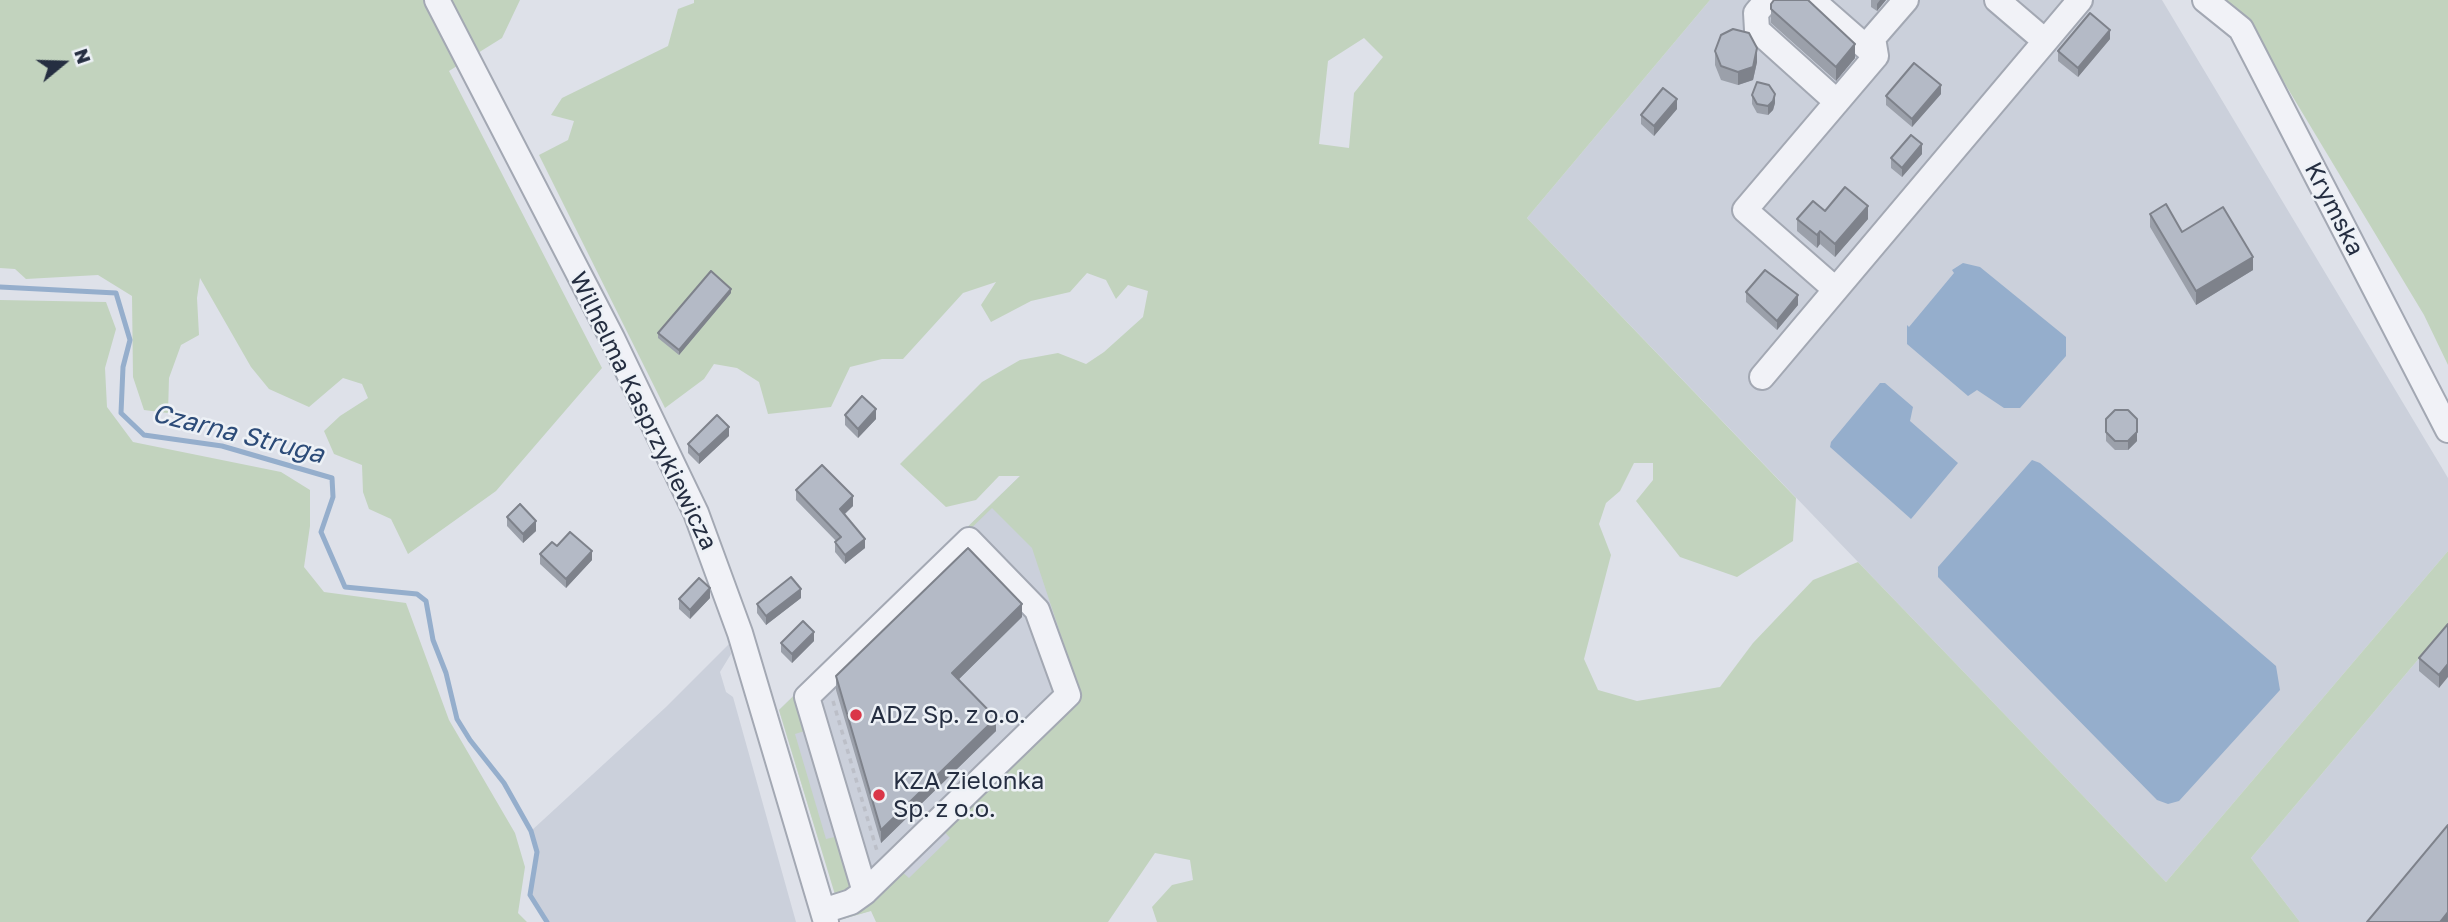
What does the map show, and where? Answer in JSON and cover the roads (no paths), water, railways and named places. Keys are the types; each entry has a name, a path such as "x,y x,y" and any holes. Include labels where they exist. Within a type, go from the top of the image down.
{"street":[{"name":"Wilhelma Kasprzykiewicza","path":"437,0 612,338 696,513 740,634 825,917"},
{"path":"1767,0 1756,13 1757,30 1837,102"},
{"path":"1812,0 1877,56"},
{"path":"1877,56 1873,38 1906,0"},
{"path":"1997,0 2045,41"},
{"path":"1762,377 2080,0"},
{"name":"Krymska","path":"2205,0 2241,29 2448,429"},
{"path":"1835,289 1745,210 1877,56"},
{"path":"825,917 865,892 1068,695 1037,610 969,540 807,697 865,892"}],"water":[{"path":"1963,263 1980,267 2066,337 2066,356 2020,408 2004,408 1977,390 1968,396 1907,344 1907,325 1909,327 1954,273 1952,270"},
{"path":"1880,383 1885,383 1913,407 1910,421 1958,463 1911,519 1830,447 1831,442"},
{"path":"2032,460 2040,463 2276,666 2280,690 2179,801 2168,804 2157,800 1938,577 1938,567"}],"waterway":[{"name":"Czarna Struga","path":"0,287 116,293 130,340 123,367 121,413 144,435 222,446 332,478 333,497 321,532 345,587 417,594 426,601 433,640 446,673 457,719 504,783 531,831 537,852 530,895 547,922"}],"place":[{"name":"ADZ Sp. z o.o.","path":"856,715"},
{"name":"KZA Zielonka Sp. z o.o.","path":"879,795"}]}
